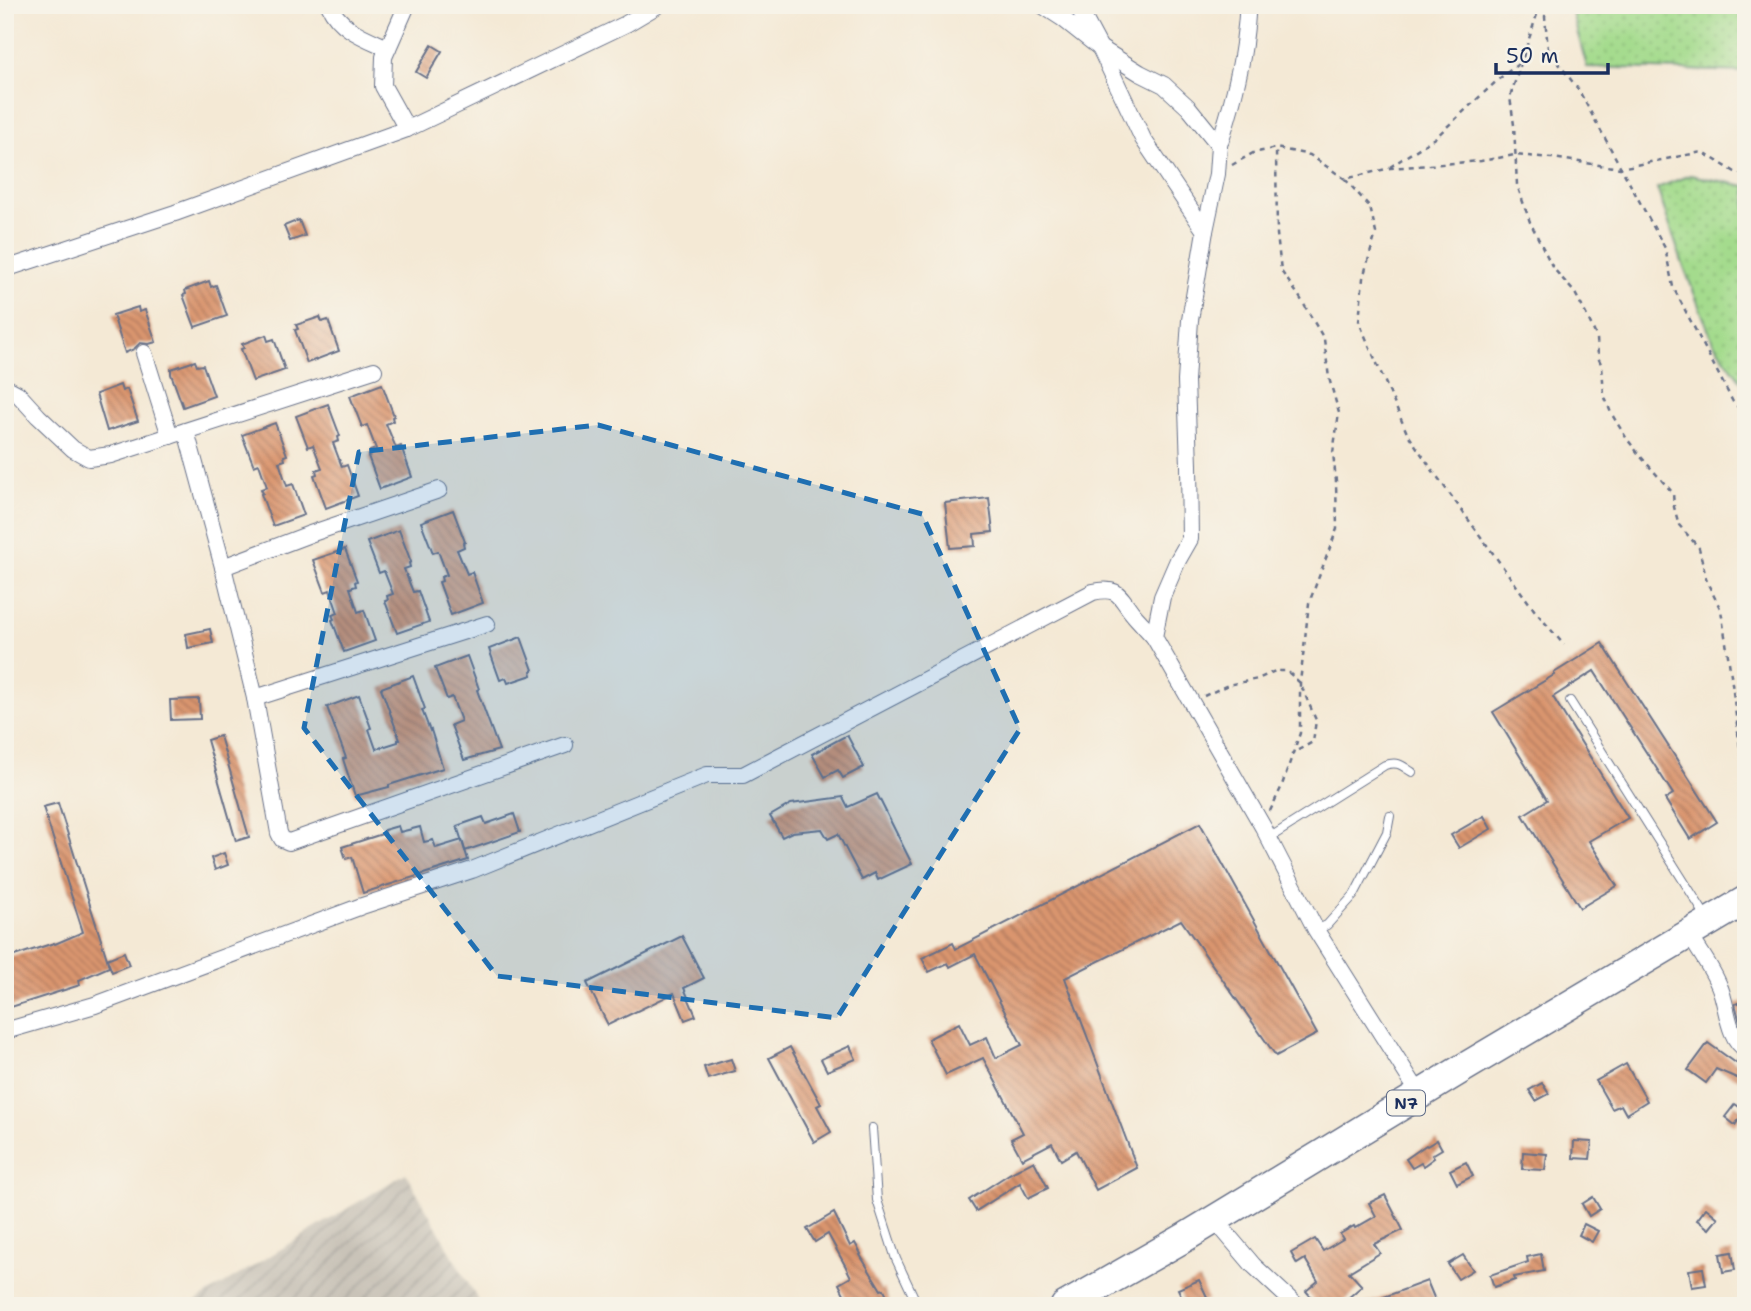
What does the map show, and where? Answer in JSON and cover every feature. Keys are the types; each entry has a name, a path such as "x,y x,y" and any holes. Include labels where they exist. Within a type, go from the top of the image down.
{"highway":[{"name":"N7","path":"1065,1306 1746,900"}],"street":[{"path":"329,5 333,14 352,32 388,48"},
{"path":"407,5 384,57 383,86 407,129"},
{"path":"5,269 175,213 407,129 626,24 658,5"},
{"path":"1042,5 1100,48 1164,85 1189,108 1219,145"},
{"path":"1077,5 1143,139 1205,231"},
{"path":"1154,637 1162,597 1190,539 1186,381 1190,320 1217,174 1219,145 1235,94 1248,14 1247,5"},
{"path":"144,353 170,436"},
{"path":"5,387 18,394 73,449 89,458 111,455 374,370"},
{"path":"186,431 223,566 254,698 282,839 289,842 565,745"},
{"path":"223,566 439,490"},
{"path":"5,1031 95,1005 362,906 472,870 707,775 743,775 1093,593 1105,590 1122,596 1131,611 1154,637 1266,833 1316,930 1420,1095"},
{"path":"254,698 487,624"},
{"path":"1699,928 1736,1040 1746,1049"},
{"path":"1214,1219 1252,1265 1297,1306"}],"lane":[{"path":"1570,701 1699,928"},
{"path":"1266,833 1385,765 1398,763 1412,772"},
{"path":"1316,930 1326,925 1354,895 1387,832 1390,816"},
{"path":"872,1128 877,1200 896,1259 918,1306"}],"path":[{"path":"1540,5 1510,97 1517,185 1530,222 1553,268 1575,293 1597,338 1604,395 1611,413 1627,439 1673,493 1679,525 1699,548 1707,582 1721,610 1746,776"},
{"path":"1546,5 1548,49 1578,89 1665,248 1673,287 1733,402 1746,415"},
{"path":"1390,168 1436,137 1521,62"},
{"path":"1217,174 1253,153 1276,148 1310,155 1345,179 1370,207 1376,233 1363,278 1359,322 1408,433 1433,471 1564,645"},
{"path":"1266,833 1300,733 1300,683 1309,603 1337,529 1333,453 1339,413 1329,378 1324,339 1281,271 1277,234 1276,148"},
{"path":"1345,179 1390,168 1480,161 1515,155 1620,168 1702,152 1735,172 1746,175"},
{"path":"1192,702 1228,685 1258,679 1275,671 1287,671 1300,683 1316,720 1313,742 1292,754"}],"highlighted area":[{"path":"598,425 922,514 1020,729 837,1018 497,976 304,728 359,452"}],"shaded area":[{"path":"406,1173 481,1306 188,1306"}],"green space":[{"path":"1570,5 1746,5 1746,72 1587,67"},
{"path":"1690,175 1746,186 1746,388 1713,342 1657,188"}],"building":[{"path":"432,45 442,51 426,78 416,72"},
{"path":"299,220 305,236 290,241 284,226"},
{"path":"209,281 211,287 216,285 227,316 195,327 183,295 186,294 185,290"},
{"path":"138,307 139,312 145,310 156,342 140,343 125,353 113,315"},
{"path":"320,317 322,322 328,320 339,351 307,363 295,330 298,329 296,325"},
{"path":"266,335 268,341 274,339 285,370 253,381 241,349 244,348 242,344"},
{"path":"195,361 197,366 203,365 214,396 183,407 171,369"},
{"path":"382,384 394,416 393,421 386,424 396,448 401,446 412,477 380,489 368,456 371,455 370,451 376,449 367,425 362,427 350,396"},
{"path":"120,385 122,391 127,389 138,421 107,431 96,394"},
{"path":"328,404 340,436 339,441 333,443 342,467 347,465 358,496 326,508 314,475 317,474 316,470 322,468 313,445 308,447 296,416"},
{"path":"275,423 287,455 284,456 285,460 279,462 287,486 293,484 304,515 273,526 261,494 261,489 267,487 259,464 254,466 242,435"},
{"path":"989,498 993,532 974,534 975,546 950,548 945,503"},
{"path":"453,510 465,542 464,547 457,550 467,574 472,572 483,603 451,615 439,582 442,581 441,577 447,575 438,551 433,553 421,522"},
{"path":"399,530 411,562 410,567 404,569 413,592 418,591 429,622 397,633 385,601 388,600 387,596 393,594 384,571 379,573 367,542"},
{"path":"345,549 357,581 356,586 350,588 358,612 364,610 375,641 344,652 332,620 332,615 338,613 330,590 325,592 313,560"},
{"path":"210,629 213,643 188,648 186,634"},
{"path":"521,637 533,670 532,675 508,683 506,678 500,680 489,649"},
{"path":"1602,643 1717,822 1690,839 1665,799 1673,794 1594,671 1553,697 1628,818 1589,841 1617,886 1580,908 1523,815 1547,800 1493,712"},
{"path":"467,656 499,750 464,760 451,725 461,721 452,697 447,699 435,668"},
{"path":"413,676 443,768 355,796 343,759 346,758 327,707 359,695 376,749 398,742 400,740 381,688"},
{"path":"199,699 200,719 171,720 170,700"},
{"path":"847,735 864,767 843,778 838,770 825,777 812,754"},
{"path":"220,736 249,837 236,841 207,740"},
{"path":"877,794 912,864 878,880 875,873 862,880 838,834 828,839 822,829 792,832 782,837 770,816 791,804 843,797 848,807"},
{"path":"58,803 109,967 79,980 80,985 5,1009 5,959 55,944 83,932 43,807"},
{"path":"514,814 520,832 465,851 457,826 483,817 486,824"},
{"path":"1484,816 1491,829 1459,848 1451,835"},
{"path":"1200,823 1317,1034 1276,1056 1181,920 1065,978 1137,1168 1096,1190 1076,1151 1061,1160 1052,1143 1022,1159 1011,1139 1023,1133 983,1058 946,1075 928,1039 959,1023 970,1045 987,1037 996,1058 1022,1045 975,954 950,967 948,963 929,972 922,958 953,943 956,949"},
{"path":"398,826 400,832 420,827 424,842 433,840 436,848 462,840 468,860 363,893 352,857 346,859 342,847"},
{"path":"224,853 228,865 215,870 211,858"},
{"path":"682,936 704,978 684,988 696,1016 685,1020 674,993 608,1025 587,983"},
{"path":"124,952 129,965 112,972 107,959"},
{"path":"1746,1001 1746,1035 1735,1004"},
{"path":"1708,1043 1736,1063 1739,1057 1746,1059 1746,1082 1716,1069 1706,1083 1688,1070"},
{"path":"850,1046 856,1059 827,1071 821,1059"},
{"path":"790,1047 821,1104 817,1106 831,1132 814,1142 769,1058"},
{"path":"731,1059 735,1071 708,1079 704,1067"},
{"path":"1626,1064 1647,1101 1626,1114 1621,1105 1612,1109 1596,1081"},
{"path":"1542,1083 1549,1094 1536,1101 1529,1090"},
{"path":"1735,1104 1745,1111 1735,1125 1725,1117"},
{"path":"1437,1140 1442,1149 1432,1155 1434,1158 1423,1166 1421,1163 1412,1168 1406,1159"},
{"path":"1574,1141 1592,1142 1590,1159 1573,1158"},
{"path":"1523,1152 1547,1154 1545,1170 1522,1169"},
{"path":"1034,1161 1048,1188 1028,1198 1020,1183 976,1211 969,1200"},
{"path":"1466,1162 1473,1176 1457,1184 1450,1170"},
{"path":"1385,1195 1403,1230 1374,1244 1380,1253 1349,1272 1362,1286 1339,1306 1319,1306 1306,1291 1318,1281 1305,1259 1297,1264 1291,1253 1315,1239 1323,1251 1343,1239 1340,1234 1376,1216 1369,1203"},
{"path":"1593,1197 1600,1209 1589,1216 1582,1204"},
{"path":"1706,1208 1718,1218 1709,1229 1697,1220"},
{"path":"834,1213 850,1246 855,1243 892,1306 850,1306 839,1284 851,1277 828,1234 815,1242 807,1229"},
{"path":"1584,1224 1598,1231 1592,1242 1579,1235"},
{"path":"1732,1252 1735,1270 1723,1272 1720,1254"},
{"path":"1541,1254 1544,1271 1514,1277 1515,1280 1494,1287 1490,1275 1528,1262 1527,1257"},
{"path":"1463,1255 1473,1270 1458,1279 1448,1264"},
{"path":"1703,1268 1706,1285 1692,1287 1689,1270"},
{"path":"1199,1280 1208,1299 1193,1306 1186,1306 1178,1289"},
{"path":"1427,1281 1435,1300 1419,1306 1365,1304"}]}
